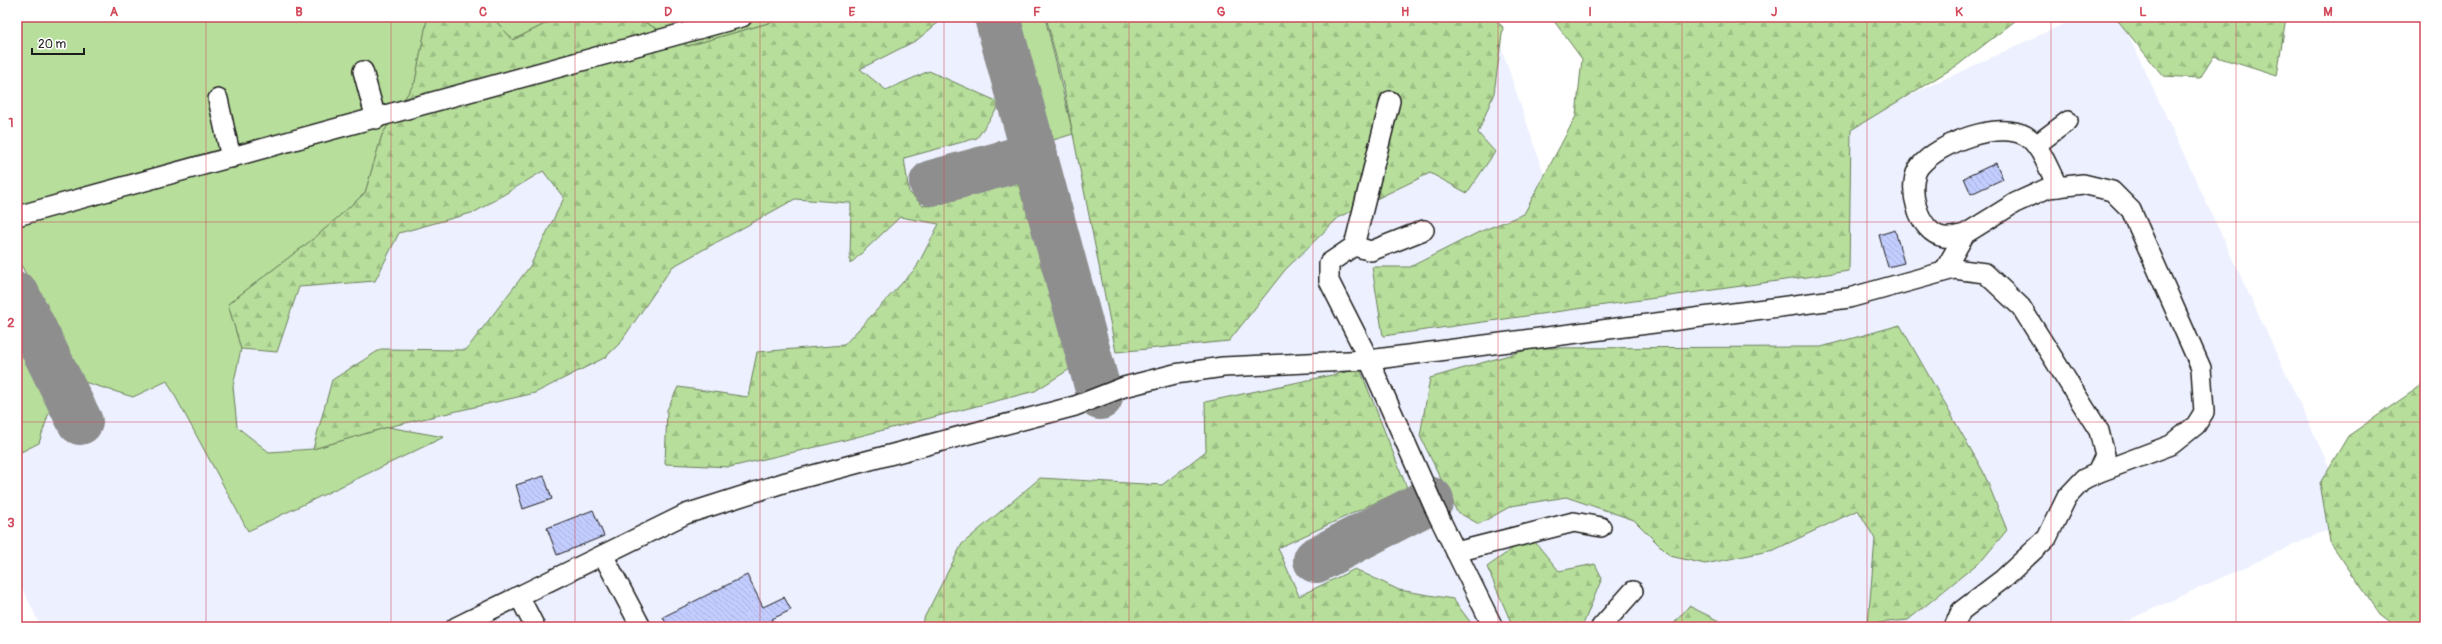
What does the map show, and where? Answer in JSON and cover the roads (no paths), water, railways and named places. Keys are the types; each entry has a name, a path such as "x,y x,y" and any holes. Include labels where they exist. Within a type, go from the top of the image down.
{"street":[{"path":"17,216 376,119 742,17"},
{"path":"363,71 376,119"},
{"path":"218,99 232,158"},
{"path":"1390,101 1354,246 1329,263 1329,281 1369,360 1456,552 1493,627"},
{"path":"2036,145 2068,121"},
{"path":"1954,627 1961,611 2008,574 2047,538 2067,497 2084,479 2171,445 2196,425 2204,412 2201,368 2131,210 2112,190 2083,184 2058,187 2048,188 2014,203 1965,234 1944,237 1930,230 1919,216 1914,201 1916,178 1920,166 1942,149 1966,138 2006,129 2026,136 2036,145 2058,187"},
{"path":"1354,246 1371,251 1424,230"},
{"path":"1944,271 1965,234"},
{"path":"456,627 693,511 783,483 1075,406 1124,387 1175,374 1223,367 1369,360 1849,298 1954,269 1986,273 2021,307 2099,431 2105,455 2097,473"},
{"path":"1456,552 1574,522 1601,527"},
{"path":"602,555 641,627"},
{"path":"1600,627 1633,591"},
{"path":"519,596 535,627"}]}
